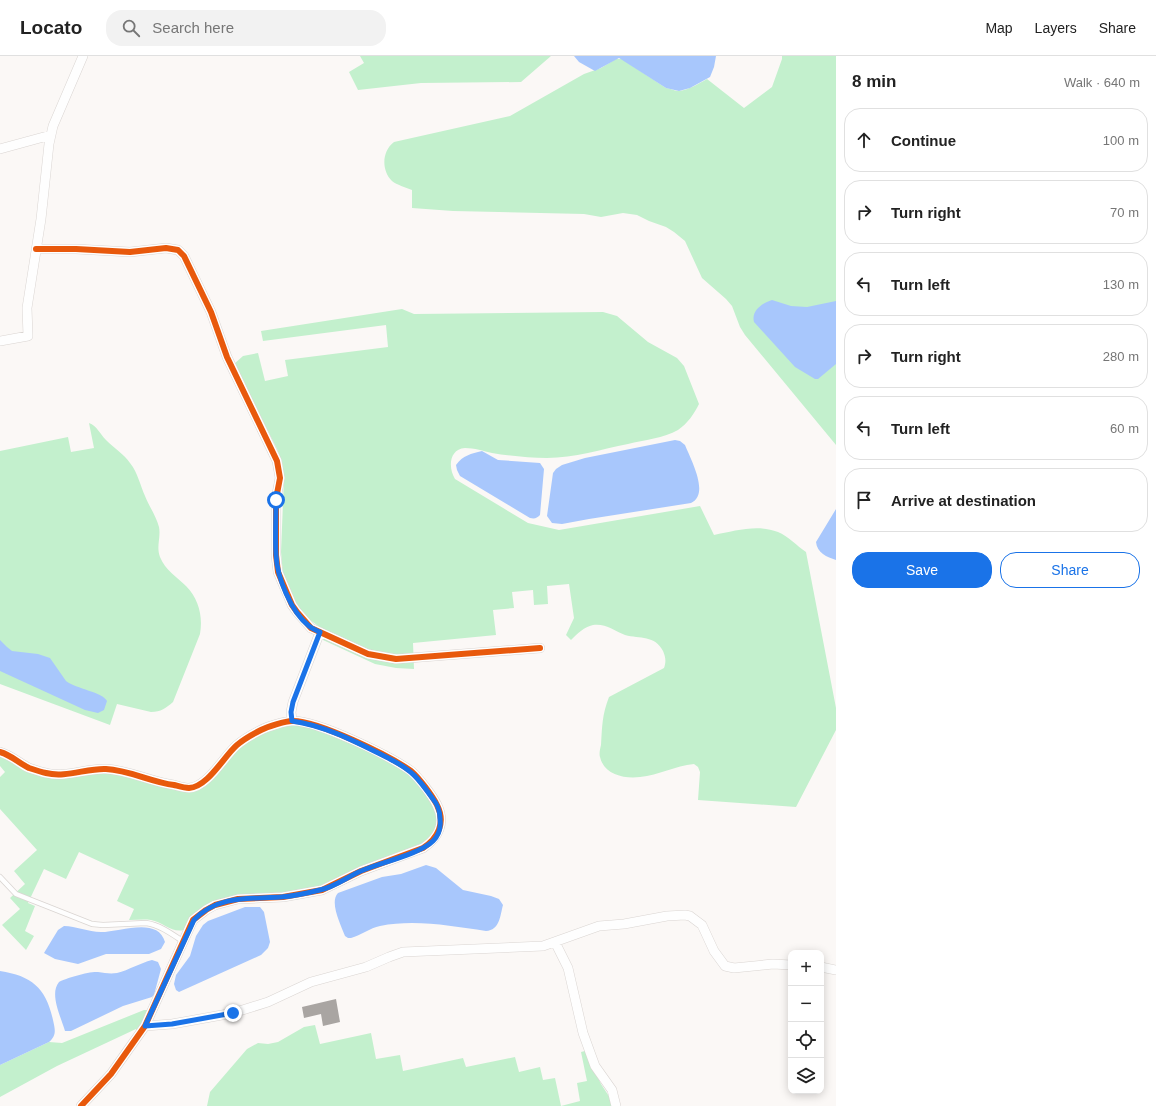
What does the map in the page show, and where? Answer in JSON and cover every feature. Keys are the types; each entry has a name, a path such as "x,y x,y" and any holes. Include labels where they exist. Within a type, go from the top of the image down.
{"street":[{"path":"0,341 28,336 27,308 42,219 51,135 53,126 83,56"},
{"path":"0,149 51,135"},
{"path":"36,249 76,249 130,252 166,248 178,250 184,256 211,312 227,357 277,461 280,478 276,500 276,555 278,572 289,598 307,625 368,654 396,659 540,648"},
{"path":"292,721 291,712 293,702 320,632"},
{"path":"0,752 5,753 29,768 49,774 107,769 120,771 160,783 189,788 196,786 207,779 237,745 248,737 263,729 292,721 326,730 355,741 400,764 418,778 437,804 440,812 438,833 432,842 423,848 361,871 322,890 283,897 238,898 206,910 194,920 145,1026 111,1074 81,1106"},
{"path":"145,1026 172,1024 233,1013 268,1002 311,982 366,967 389,956 403,952 543,946 600,926 624,924 667,916 690,916 702,925 714,950 725,966 734,968 773,964 788,965"},
{"path":"555,942 568,968 583,1033 595,1066 612,1090 616,1106"},
{"path":"824,968 836,970"}],"lane":[{"path":"0,877 16,894 92,924 152,924 163,928 184,942"}],"green space":[{"path":"360,56 551,56 521,82 421,83 358,90 349,72 364,63"},
{"path":"782,56 836,56 836,445 745,335 740,327 732,306 702,278 685,241 666,227 637,215 623,213 601,217 584,214 453,211 412,208 412,190 392,181 386,172 384,161 385,155 387,150 394,142 510,116 584,74 601,68 616,59 622,59 666,88 676,91 690,88 707,79 744,108 772,87"},
{"path":"402,309 414,314 603,312 617,316 648,342 677,358 684,366 699,404 688,421 672,433 588,453 557,458 520,457 465,448 460,449 453,455 451,460 451,470 455,479 528,523 559,530 700,506 714,535 754,528 770,530 785,536 806,552 836,708 836,730 796,807 698,800 700,772 698,767 694,764 647,776 628,777 610,772 602,763 600,757 602,727 609,697 664,668 665,658 663,651 656,642 647,638 625,635 602,625 587,627 571,640 566,635 574,618 569,584 547,586 548,604 534,605 533,590 512,592 514,608 493,610 496,635 413,643 414,669 396,668 375,664 323,640 325,631 306,617 295,603 283,574 281,552 284,478 282,462 277,449 234,364 243,356 258,353 265,381 288,376 285,360 388,347 386,325 263,341 261,331"},
{"path":"89,423 94,426 106,440 125,457 135,471 159,527 158,550 162,562 168,570 186,586 194,597 199,608 201,621 200,634 173,702 163,709 151,712 117,704 110,725 0,684 0,451 68,437 71,452 94,448"},
{"path":"292,724 302,725 354,744 410,774 434,805 437,812 437,829 421,846 321,887 214,902 186,929 182,930 173,929 151,920 129,920 134,909 117,901 129,875 79,852 66,879 44,869 28,903 35,906 25,931 34,936 26,950 2,925 20,909 10,898 25,884 14,871 37,850 0,809 0,777 5,772 0,766 0,755 28,770 107,772 189,791 239,747 264,732"},
{"path":"144,1010 148,1010 138,1033 136,1029 57,1066 0,1097 0,1065 49,1042 62,1043"},
{"path":"315,1025 320,1044 371,1033 376,1059 400,1055 403,1071 463,1058 466,1067 515,1057 519,1072 540,1067 543,1080 555,1078 561,1106 207,1106 210,1092 247,1049 258,1043 268,1044 278,1042 304,1027"},
{"path":"585,1051 601,1084 612,1101 612,1106 561,1106 580,1101 577,1083 587,1081 581,1052"}],"water":[{"path":"574,56 716,56 710,77 690,88 679,91 666,88 619,58 595,71 579,62"},
{"path":"772,300 791,306 807,307 836,301 836,364 818,379 815,379 795,367 754,322 754,314 758,308"},
{"path":"675,440 680,441 685,445 695,468 699,492 696,499 691,503 562,524 552,523 547,516 553,473 562,465 585,458"},
{"path":"482,451 498,460 540,463 544,469 540,515 537,518 530,518 460,476 456,465 461,459 468,455"},
{"path":"836,509 836,560 820,552 816,542"},
{"path":"0,640 12,651 38,654 50,658 66,681 70,684 100,695 104,698 107,701 104,710 98,713 85,710 0,671"},
{"path":"426,865 436,868 463,890 499,899 503,905 497,925 491,930 486,931 433,924 406,923 376,927 351,938 345,936 335,908 338,893 382,877 401,874"},
{"path":"245,907 260,907 264,912 270,942 268,948 261,955 179,992 176,990 174,984 176,975 190,956 196,936 203,925 208,921"},
{"path":"64,926 101,932 147,927 155,929 161,934 165,942 161,949 149,954 106,954 78,964 55,959 44,953 58,930"},
{"path":"152,960 158,962 161,969 154,995 152,997 123,1006 71,1031 65,1031 55,999 56,987 59,982 90,973 117,973"},
{"path":"0,971 21,976 36,985 42,992 50,1009 55,1032 49,1042 0,1065"}],"building":[{"path":"336,999 340,1022 323,1026 321,1014 304,1018 302,1007"}],"cycle path":[{"path":"36,249 76,249 130,252 166,248 178,250 184,256 211,312 227,357 277,461 280,478 276,499 276,555 278,572 292,605 311,628 368,654 396,659 540,648"},
{"path":"0,752 8,755 29,768 46,773 69,774 106,769 189,788 196,786 209,777 237,745 252,735 267,727 285,722 303,722 335,732 371,748 411,771 429,792 440,812 441,818 439,830 433,840 423,848 361,871 322,890 283,897 238,899 215,905 193,920 145,1026 111,1074 81,1106"}],"route":[{"path":"233,1013 172,1024 145,1026 197,916 216,905 238,898 283,897 322,890 361,871 423,848 432,842 440,830 440,812 437,804 412,772 400,764 355,741 326,730 292,721 291,712 293,702 320,632 307,625 292,605 278,572 276,555 276,500"}]}
